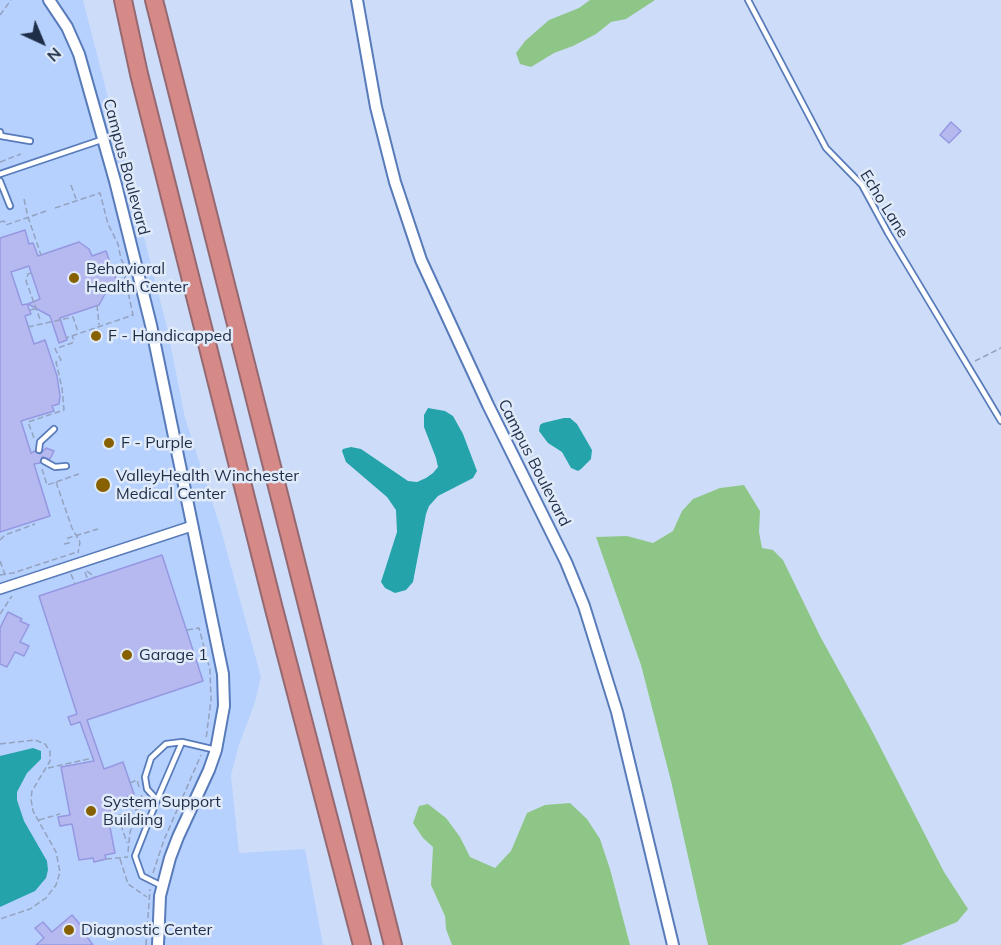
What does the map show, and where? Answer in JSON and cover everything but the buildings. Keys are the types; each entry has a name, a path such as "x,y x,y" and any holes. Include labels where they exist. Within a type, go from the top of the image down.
{"highway":[{"path":"116,0 139,74"},
{"path":"123,0 139,74 360,945"},
{"path":"154,0 393,945"}],"street":[{"name":"Campus Boulevard","path":"49,0 67,27 80,54 104,139 151,325 223,674 224,706 210,770 156,883 158,945"},
{"name":"Campus Boulevard","path":"357,0 376,106 395,182 421,260 484,398 566,562 590,625 617,712 673,945"},
{"path":"0,589 192,526"}],"lane":[{"name":"Echo Lane","path":"748,0 826,148 862,185 1001,421"},
{"path":"0,132 2,136 30,141"},
{"path":"0,174 104,139"},
{"path":"0,181 10,206"},
{"path":"39,450 40,441 54,429"},
{"path":"42,462 55,467 66,466"},
{"path":"157,800 147,789 145,777 151,758 166,744 182,742 216,750"},
{"path":"156,883 142,876 135,856 182,742"}],"path":[{"path":"0,15 11,0"},
{"path":"0,162 21,154"},
{"path":"71,185 76,200"},
{"path":"55,208 100,193 108,224 126,268 125,278 134,315 66,338"},
{"path":"24,199 41,255"},
{"path":"0,222 4,220 6,225 46,211"},
{"path":"31,273 28,274 27,281 41,323"},
{"path":"97,305 99,326"},
{"path":"30,310 36,308"},
{"path":"28,327 73,317 79,333"},
{"path":"34,441 28,422 64,410 56,362 61,360 55,349 72,343 74,340 72,335"},
{"path":"967,365 1001,348"},
{"path":"42,462 47,485 79,474"},
{"path":"0,575 13,573 77,551 81,542 72,528 56,482"},
{"path":"0,540 35,524"},
{"path":"64,544 69,543 68,538 98,528"},
{"path":"0,561 5,574"},
{"path":"88,580 84,570 90,572 95,578"},
{"path":"71,575 75,584"},
{"path":"0,614 13,595"},
{"path":"146,945 148,897 156,883 164,840 204,747 210,711 210,670 199,628 187,630"},
{"path":"0,744 25,741 41,742 48,747 51,756 47,769 32,791 31,805 56,852 60,866 59,879 52,892 30,909 0,919"},
{"path":"47,769 93,758"},
{"path":"106,859 128,858 130,832 142,799 137,780 130,783"},
{"path":"109,818 140,809"},
{"path":"38,820 60,814"},
{"path":"118,816 128,844"},
{"path":"120,858 128,884 148,897"}],"shaded area":[{"name":"ValleyHealth Winchester Medical Center","path":"0,0 83,0 167,327 185,418 220,526 261,677 231,775 239,853 305,849 323,945 0,945"},
{"path":"590,0 655,0 626,19 611,22 596,34 554,53 531,67 520,64 516,53 525,41 549,20 579,8"},
{"path":"428,408 445,411 453,416 463,434 477,471 473,478 438,496 429,506 413,582 406,590 395,593 385,588 381,582 397,532 396,510 387,497 346,462 342,451 351,447 361,449 408,481 417,482 426,478 438,467 424,427 424,415"},
{"path":"570,418 577,424 592,450 591,459 578,471 571,468 562,452 548,443 539,431 543,423"},
{"path":"744,485 760,511 759,532 762,548 773,550 783,560 820,636 870,727 944,872 968,909 957,922 901,945 708,945 671,781 641,665 596,537 627,536 653,543 673,531 682,511 693,499 720,488"},
{"path":"33,748 41,751 41,759 27,773 17,792 17,800 24,821 47,861 48,870 46,878 35,891 0,907 0,756"},
{"path":"570,803 587,819 600,839 630,945 452,945 446,929 445,916 431,885 433,847 423,838 413,823 419,806 428,804 446,818 460,837 470,857 495,868 511,851 527,813 545,805"}],"place":[{"name":"Behavioral Health Center","path":"74,278"},
{"name":"F - Handicapped","path":"96,336"},
{"name":"F - Purple","path":"109,443"},
{"name":"ValleyHealth Winchester Medical Center","path":"103,485"},
{"name":"Garage 1","path":"127,655"},
{"name":"System Support Building","path":"91,811"},
{"name":"Diagnostic Center","path":"69,930"}]}
